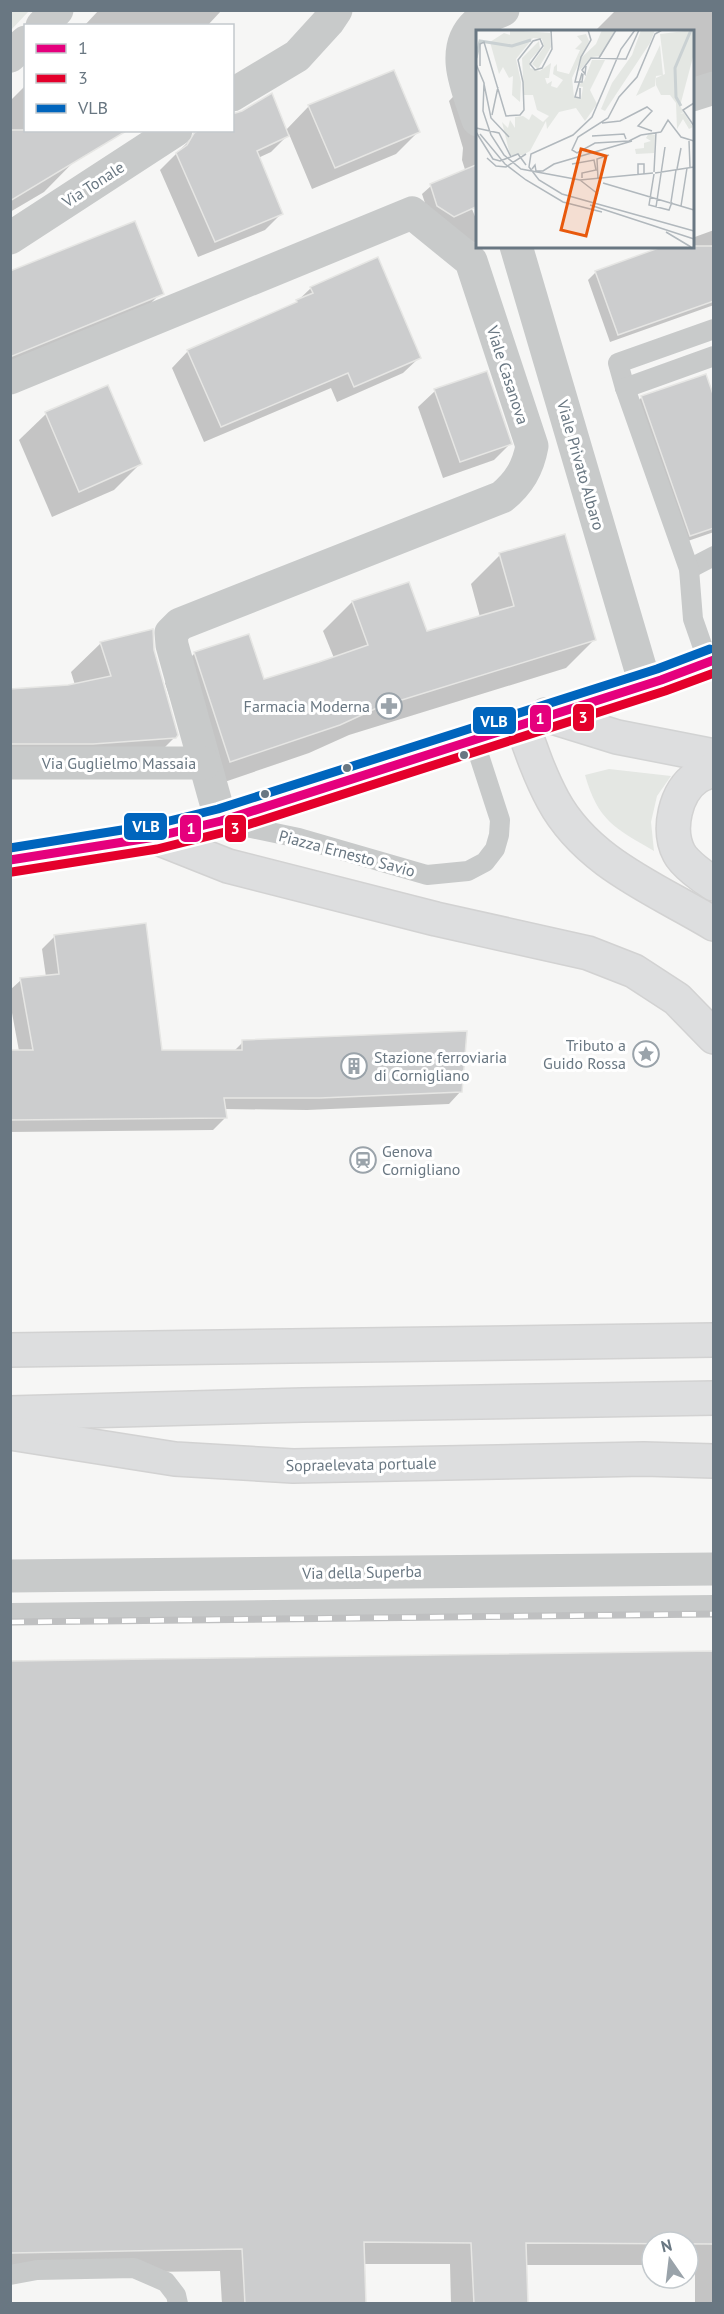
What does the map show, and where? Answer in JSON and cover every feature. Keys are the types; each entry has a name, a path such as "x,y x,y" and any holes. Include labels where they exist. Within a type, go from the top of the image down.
{"main road":[{"path":"10,860 155,837 221,821 645,684 708,666"},
{"path":"534,720 714,756"},
{"path":"534,720 539,771 554,802 575,832 602,857 634,880 714,924"},
{"path":"714,769 696,778 683,792 676,807 673,832 679,854 705,879 714,884"},
{"path":"155,837 228,866 436,919 588,954 634,971 677,999 714,1037"},
{"path":"10,1350 714,1340"},
{"path":"10,1413 714,1398"},
{"name":"Sopraelevata portuale","path":"10,1433 175,1459 293,1466 644,1459 714,1461"}],"street":[{"path":"44,24 57,10"},
{"path":"234,94 297,56 336,10"},
{"path":"476,114 461,68 464,39 478,22 503,10"},
{"path":"10,56 24,44"},
{"path":"694,95 714,88"},
{"name":"Via Tonale","path":"10,238 173,132"},
{"name":"Viale Casanova","path":"10,378 412,213 471,261 531,446 529,463 513,488 502,497 180,624 171,633 172,645 204,764"},
{"name":"Viale Privato Albaro","path":"517,248 645,684"},
{"name":"Via Guglielmo Massaia","path":"10,763 204,764 221,821"},
{"name":"Via della Superba","path":"10,1576 714,1569"}],"lane":[{"path":"708,666 693,619 689,569 618,363 714,329"},
{"path":"625,388 714,356"},
{"path":"689,569 714,556"},
{"name":"Piazza Ernesto Savio","path":"221,821 299,838 427,875 468,872 485,862 495,849 500,820 474,740"},
{"path":"10,1613 714,1605"},
{"path":"10,2275 37,2271 134,2268 166,2282 176,2295 178,2304"}],"shaded area":[{"path":"10,11 29,11 11,30"},
{"path":"609,769 671,776 657,796 651,822 654,851 618,829 602,813 596,803 585,775"}],"building":[{"path":"394,70 420,132 335,168 308,105"},
{"path":"272,93 289,136 257,151 283,214 215,242 176,153 187,145 196,132 234,132 234,113"},
{"path":"10,130 125,132 10,201"},
{"path":"476,165 476,207 454,217 437,206 430,184"},
{"path":"135,221 164,294 10,357 10,271"},
{"path":"714,246 714,301 618,335 595,271 658,248"},
{"path":"378,257 421,358 354,387 348,373 221,427 187,350 297,302 296,300 313,293 310,287"},
{"path":"487,371 512,444 460,462 434,389"},
{"path":"706,374 714,397 714,528 690,536 641,396"},
{"path":"108,385 142,464 79,492 45,412"},
{"path":"565,534 596,640 379,707 340,725 230,762 194,652 249,634 264,679 319,662 368,645 352,601 409,582 427,631 514,606 499,553"},
{"path":"153,629 154,650 178,735 176,738 93,744 10,744 10,689 68,685 111,676 100,642"},
{"path":"146,923 162,1050 242,1050 242,1040 467,1031 462,1092 320,1098 224,1098 227,1118 10,1120 10,1050 33,1050 20,978 59,974 54,935"},
{"path":"714,1651 714,2244 700,2244 700,2230 640,2230 640,2244 526,2243 528,2304 474,2304 471,2243 364,2242 366,2304 245,2304 242,2249 10,2253 10,1661"}],"railway":[{"path":"10,1622 714,1614"}],"transit line":[{"name":"VLB","path":"10,848 153,825 218,809 657,669 710,649"},
{"name":"1","path":"10,860 155,837 221,821 661,680 714,660"},
{"name":"3","path":"12,872 157,849 225,832 665,691 714,673"}],"place":[{"name":"Farmacia Moderna","path":"389,706"},
{"name":"Tributo a Guido Rossa","path":"646,1054"},
{"name":"Stazione ferroviaria di Cornigliano","path":"354,1066"},
{"name":"Genova Cornigliano","path":"363,1160"}]}
